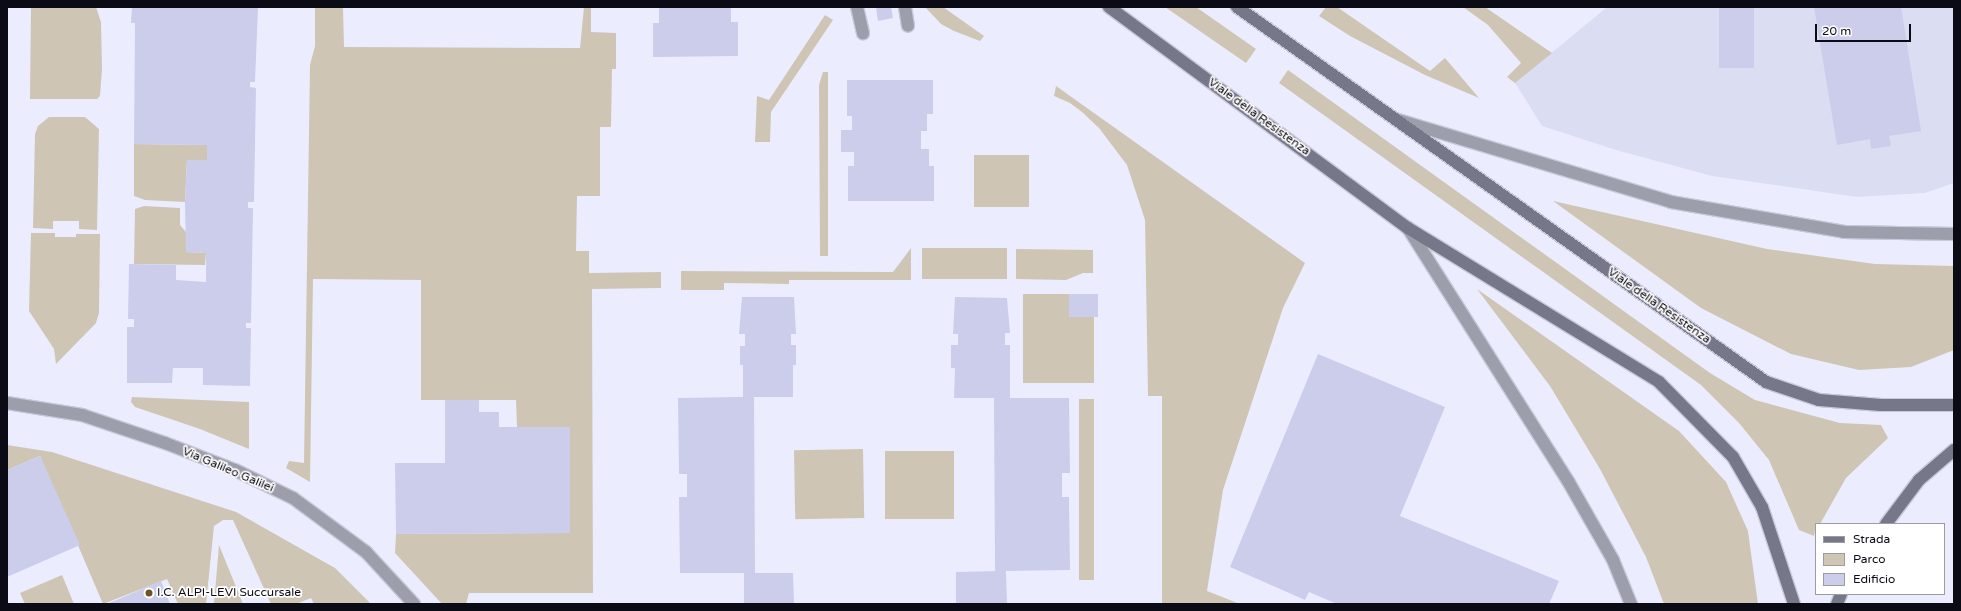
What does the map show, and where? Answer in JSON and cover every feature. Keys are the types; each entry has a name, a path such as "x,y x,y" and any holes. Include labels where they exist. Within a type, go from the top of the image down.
{"street":[{"path":"857,7 863,33"},
{"path":"905,7 908,26"},
{"name":"Viale della Resistenza","path":"1109,7 1408,228 1659,382 1733,457 1762,507 1794,604"},
{"name":"Viale della Resistenza","path":"1237,7 1766,382 1819,400 1881,405 1954,406"},
{"name":"Viale della Resistenza","path":"1397,119 1484,148 1671,202 1844,232 1954,234"},
{"name":"Viale della Resistenza","path":"1408,228 1568,481 1613,560 1631,604"},
{"name":"Via Galileo Galilei","path":"7,403 82,415 142,435 235,470 293,498 366,552 414,604"},
{"path":"1887,523 1919,480 1954,450"},
{"path":"1836,604 1840,595"}],"shaded area":[{"path":"1607,7 1954,7 1954,183 1925,193 1857,197 1712,176 1616,150 1542,126 1515,83"}],"green space":[{"path":"31,7 96,7 101,22 102,69 100,96 97,99 30,99"},
{"path":"315,7 343,7 344,47 580,48 584,7 591,7 591,32 616,33 616,69 612,69 611,127 600,127 600,196 577,196 576,251 589,251 589,273 661,272 661,288 592,289 593,593 469,593 466,604 442,604 395,553 396,534 570,533 570,427 517,427 516,400 421,400 421,280 313,279 310,482 286,468 289,461 304,463 310,65 315,46"},
{"path":"925,7 943,7 984,36 980,41 954,31 941,24"},
{"path":"1165,7 1196,7 1256,49 1246,63"},
{"path":"1326,7 1337,7 1430,71 1445,58 1479,98 1425,75 1350,36 1319,16"},
{"path":"1463,7 1485,7 1552,53 1515,83 1507,77 1521,63 1488,25"},
{"path":"825,15 833,20 771,112 770,142 755,142 757,96 769,100"},
{"path":"1288,70 1710,373 1755,400 1840,423 1881,425 1888,438 1846,478 1821,523 1815,523 1814,536 1799,530 1769,460 1739,423 1701,385 1279,83"},
{"path":"823,72 828,72 828,256 820,256 819,85"},
{"path":"1056,86 1305,263 1283,308 1223,490 1207,591 1240,604 1162,604 1162,396 1148,396 1145,220 1127,165 1099,128 1070,103 1054,96"},
{"path":"49,117 85,117 99,129 97,230 79,229 79,221 53,221 53,229 33,228 35,134 38,126"},
{"path":"134,144 207,145 207,160 187,160 185,202 145,200 134,196"},
{"path":"974,155 1029,155 1029,207 974,207"},
{"path":"1553,201 1767,249 1875,264 1954,266 1954,350 1911,367 1859,370 1791,354 1701,308"},
{"path":"144,206 180,208 180,225 186,232 186,252 206,253 205,265 134,264 135,209"},
{"path":"31,233 55,233 55,237 76,237 76,234 100,234 99,313 96,323 56,364 54,349 29,311"},
{"path":"911,248 911,280 789,280 789,284 724,283 724,290 681,290 681,271 893,272"},
{"path":"922,248 1007,248 1007,279 922,279"},
{"path":"1016,249 1093,250 1093,273 1083,273 1066,280 1016,279"},
{"path":"1477,289 1679,431 1726,482 1748,531 1758,604 1664,604 1646,557 1600,469 1550,386"},
{"path":"1023,294 1069,294 1069,317 1094,317 1094,383 1023,383"},
{"path":"132,397 249,402 249,449 200,429 135,407 131,402"},
{"path":"1079,399 1094,399 1094,580 1079,580"},
{"path":"7,445 52,452 236,512 335,568 371,604 314,604 311,598 296,604 271,604 233,520 223,520 214,526 206,604 178,604 167,579 103,604 40,456 7,470"},
{"path":"863,449 864,518 795,519 794,450"},
{"path":"885,451 954,451 954,519 885,519"},
{"path":"219,545 243,604 214,604"},
{"path":"62,575 74,604 25,604 20,593"}],"building":[{"path":"132,7 258,7 255,82 250,82 250,87 256,88 254,202 248,202 248,208 253,208 251,323 246,323 246,328 251,328 250,386 203,385 203,368 173,368 172,383 127,383 127,327 134,327 134,319 128,319 129,264 176,265 176,280 206,282 206,253 186,252 185,202 187,160 207,160 207,145 134,144 135,23 131,23"},
{"path":"659,7 731,7 731,22 738,22 738,56 653,57 653,23 659,23"},
{"path":"876,7 891,7 893,18 878,21"},
{"path":"1719,7 1754,7 1754,68 1719,68"},
{"path":"1814,7 1901,7 1921,131 1889,136 1891,146 1871,149 1870,139 1837,145"},
{"path":"847,80 933,80 933,114 927,114 927,131 921,131 921,149 929,149 929,166 934,166 934,201 848,201 848,166 854,166 854,152 841,152 841,130 852,130 852,116 847,116"},
{"path":"1069,294 1098,294 1098,317 1069,317"},
{"path":"742,297 794,297 796,334 791,334 791,345 796,345 796,365 793,365 793,397 754,397 755,573 793,573 794,604 744,604 744,573 680,573 679,497 687,497 687,474 679,474 678,398 743,397 743,365 740,365 740,346 745,346 745,334 739,334"},
{"path":"955,297 1007,298 1010,333 1005,333 1005,345 1010,345 1010,398 1069,398 1070,473 1062,473 1062,497 1069,497 1070,570 1006,571 1007,604 956,604 956,572 1000,571 995,571 994,398 954,398 955,368 951,368 951,345 958,345 958,334 953,334"},
{"path":"1318,354 1445,407 1400,516 1559,581 1549,604 1337,604 1309,592 1305,600 1230,567"},
{"path":"445,400 479,400 479,412 499,412 499,427 570,427 570,533 396,534 395,463 445,463"},
{"path":"40,456 80,545 7,577 7,470"},
{"name":"I.C. ALPI-LEVI Succursale","path":"161,581 170,604 107,604"}],"place":[{"name":"I.C. ALPI-LEVI Succursale","path":"149,593"}]}
